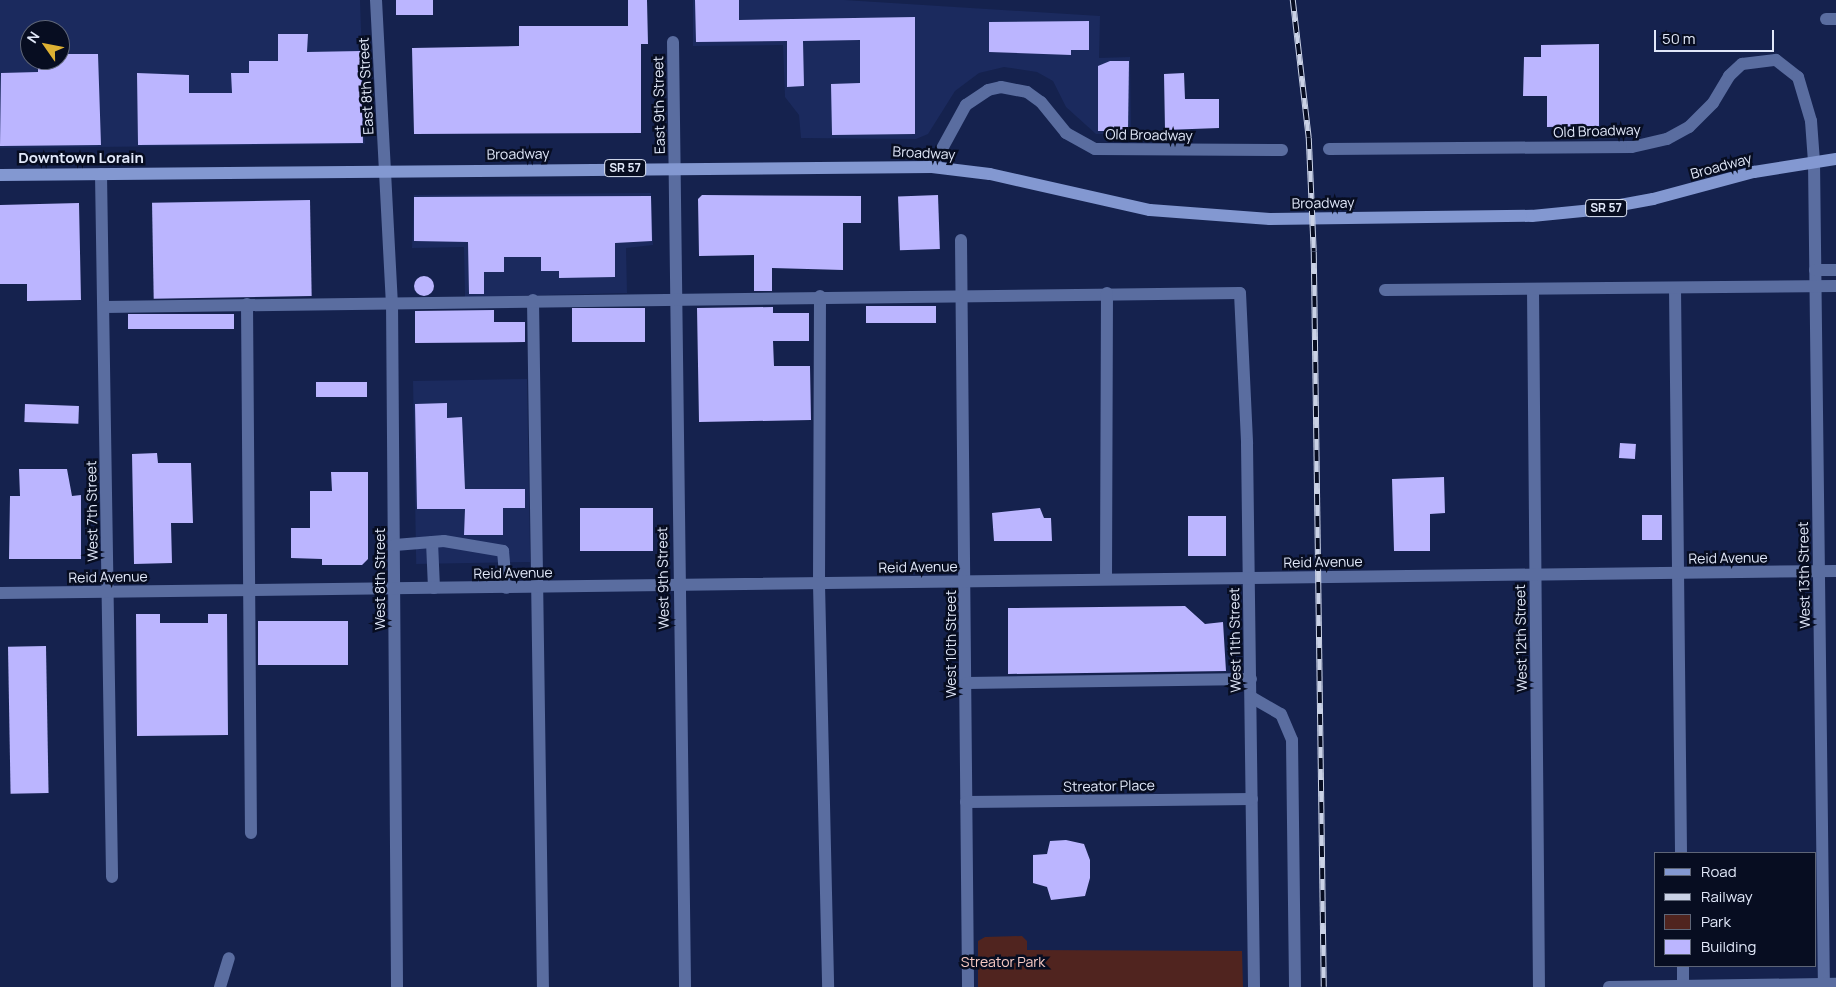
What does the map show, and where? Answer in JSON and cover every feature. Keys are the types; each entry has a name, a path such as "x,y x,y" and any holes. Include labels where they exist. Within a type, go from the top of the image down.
{"main road":[{"name":"Broadway","path":"0,175 675,168 932,168 990,174 1150,210 1270,219 1524,216 1593,210 1814,162 1836,159"}],"street":[{"name":"East 8th Street","path":"376,0 386,171"},
{"name":"East 9th Street","path":"673,42 675,168"},
{"name":"Old Broadway","path":"1329,149 1632,147 1651,144 1694,123 1713,103 1736,69 1754,61 1770,60 1787,66 1802,86 1813,132 1814,162"},
{"name":"Old Broadway","path":"932,168 966,105 988,90 1001,87 1027,92 1041,102 1066,133 1095,149 1282,150"},
{"name":"West 13th Street","path":"1814,162 1819,572 1828,985"},
{"name":"West 9th Street","path":"675,168 678,586 685,987"},
{"name":"West 8th Street","path":"386,171 392,301 397,987"},
{"name":"West 7th Street","path":"101,174 112,877"},
{"name":"West 10th Street","path":"961,240 967,683 968,987"},
{"path":"1816,270 1836,270"},
{"path":"1385,290 1836,286"},
{"path":"1675,288 1681,852"},
{"name":"West 12th Street","path":"1533,289 1539,987"},
{"path":"104,307 392,301 1107,293 1106,580"},
{"name":"West 11th Street","path":"1107,293 1240,293 1249,578 1254,987"},
{"path":"820,296 819,584 828,987"},
{"path":"533,300 543,987"},
{"path":"247,304 251,590 251,833"},
{"path":"432,542 434,588"},
{"path":"395,544 432,542 503,551 506,588"},
{"name":"Reid Avenue","path":"0,593 1836,572"},
{"path":"967,683 1250,679"},
{"path":"1251,697 1280,714 1292,740 1295,987"},
{"name":"Streator Place","path":"966,802 1252,800"},
{"path":"220,987 229,958"},
{"path":"1683,967 1683,987"},
{"path":"1609,987 1828,985"}],"shaded area":[{"path":"0,0 360,0 365,144 0,148"},
{"path":"693,0 844,0 1100,16 1099,58 1130,57 1131,134 1096,134 1066,107 1053,81 1037,72 1004,67 979,73 955,91 928,134 916,139 801,138 799,115 785,97 783,45 693,46"},
{"path":"651,193 653,245 626,248 627,293 465,297 464,247 412,248 414,195"},
{"path":"527,379 530,562 416,564 413,381"}],"green space":[{"name":"Streator Park","path":"1022,936 1027,941 1027,950 1242,951 1243,987 978,987 978,941 985,937"}],"building":[{"path":"396,0 433,0 433,15 396,15"},
{"path":"628,0 647,0 648,44 641,44 641,133 414,134 412,48 519,46 519,26 628,26"},
{"path":"695,0 739,0 739,20 915,17 915,134 832,135 831,84 860,83 860,40 803,41 804,86 787,87 787,41 696,42"},
{"path":"1089,21 1089,50 1071,50 1071,55 989,52 989,22"},
{"path":"278,34 308,34 307,52 361,51 363,143 138,145 137,73 189,75 189,93 232,93 231,73 249,73 249,61 278,61"},
{"path":"1599,44 1599,126 1547,127 1547,96 1523,96 1524,57 1541,57 1541,45"},
{"path":"70,54 98,54 101,145 0,146 1,73 38,72 38,70 70,70"},
{"path":"1110,61 1129,61 1128,131 1098,131 1098,66"},
{"path":"1184,73 1185,99 1219,99 1219,128 1165,130 1164,74"},
{"path":"702,195 861,196 861,223 843,223 843,270 772,268 772,291 754,291 754,255 699,256 698,199"},
{"path":"938,195 940,249 900,250 898,196"},
{"path":"651,196 652,241 615,243 615,277 559,278 559,271 541,271 541,257 504,257 504,272 484,272 484,294 469,294 468,242 414,241 414,197"},
{"path":"310,200 312,296 154,299 152,203"},
{"path":"79,203 81,300 27,301 27,284 0,284 0,205"},
{"path":"420,276 428,276 434,282 434,290 428,296 420,296 414,290 414,282"},
{"path":"866,306 936,306 936,323 866,323"},
{"path":"773,307 773,313 809,313 809,341 773,341 774,366 810,366 811,420 699,422 697,308"},
{"path":"572,308 645,308 645,342 572,342"},
{"path":"494,310 494,322 525,322 525,342 415,343 415,311"},
{"path":"128,314 234,314 234,329 128,329"},
{"path":"316,382 367,382 367,397 316,397"},
{"path":"447,403 447,418 462,417 465,489 525,489 525,508 503,508 503,535 464,535 465,509 417,509 415,404"},
{"path":"25,404 79,406 78,424 24,422"},
{"path":"1620,443 1636,444 1635,459 1619,458"},
{"path":"157,453 158,463 191,463 193,523 171,523 172,563 134,564 132,454"},
{"path":"19,469 67,469 72,496 81,495 81,559 9,559 10,496 20,496"},
{"path":"331,472 368,472 368,559 362,565 322,565 322,559 291,558 291,528 310,528 310,491 332,491"},
{"path":"1444,477 1445,513 1430,514 1430,551 1394,551 1392,479"},
{"path":"580,508 653,508 653,551 580,551"},
{"path":"1040,508 1044,518 1051,518 1052,541 994,541 992,513"},
{"path":"1642,515 1662,515 1662,540 1642,540"},
{"path":"1188,516 1226,516 1226,556 1188,556"},
{"path":"1185,606 1205,624 1223,622 1226,671 1008,674 1008,608"},
{"path":"136,614 160,614 160,623 208,623 208,614 227,614 228,735 137,736"},
{"path":"258,621 348,621 348,665 258,665"},
{"path":"46,646 49,793 11,794 8,647"},
{"path":"1066,840 1084,844 1090,860 1090,878 1085,896 1051,900 1047,887 1033,883 1033,855 1047,854 1050,841"}],"railway":[{"path":"1293,0 1309,138 1314,252 1324,987"}],"district":[{"name":"Downtown Lorain","path":"81,158"}]}
